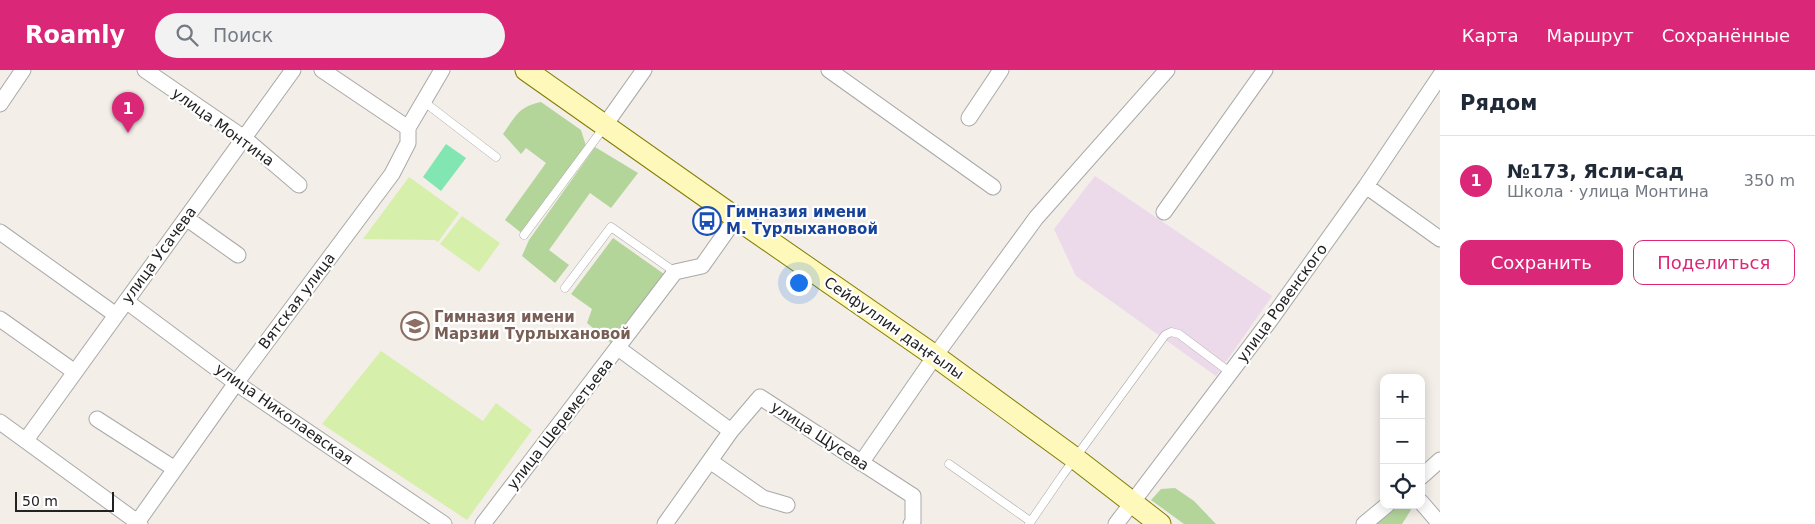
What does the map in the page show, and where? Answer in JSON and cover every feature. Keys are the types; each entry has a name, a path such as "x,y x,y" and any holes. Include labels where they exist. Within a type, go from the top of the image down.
{"main road":[{"name":"Сейфуллин даңғылы","path":"526,70 935,356 1076,459 1160,524"}],"street":[{"path":"0,104 23,70"},
{"name":"улица Монтина","path":"145,70 244,138 299,185"},
{"name":"улица Усачева","path":"26,440 293,70"},
{"path":"322,70 408,128"},
{"name":"Вятская улица","path":"138,523 236,383 392,174 408,143 408,128 442,70"},
{"path":"605,125 644,70"},
{"path":"829,70 993,187"},
{"path":"969,118 1001,70"},
{"path":"861,463 935,356 1036,218 1167,70"},
{"path":"1164,212 1263,71"},
{"name":"улица Ровенского","path":"1116,524 1232,373 1366,186 1440,76"},
{"path":"1366,186 1440,239"},
{"path":"186,218 238,255"},
{"path":"674,272 702,266 736,218"},
{"path":"0,232 116,315"},
{"name":"улица Шереметьева","path":"487,522 674,272"},
{"name":"улица Николаевская","path":"126,301 236,383 444,524"},
{"path":"0,319 75,372"},
{"path":"618,348 731,432"},
{"name":"улица Щусева","path":"665,524 731,432 760,397 913,496 913,522 911,524"},
{"path":"97,418 175,470"},
{"path":"0,422 138,523"},
{"path":"1425,473 1440,460"},
{"path":"710,461 764,498 786,505"},
{"path":"1425,507 1440,524"},
{"path":"1364,524 1382,509"}],"lane":[{"path":"423,101 496,156"},
{"path":"524,235 605,125"},
{"path":"565,288 611,227 674,272"},
{"path":"949,464 1030,523 1165,335 1171,332 1179,334 1232,373"}],"shaded area":[{"path":"1095,176 1272,296 1216,376 1076,276 1054,229"}],"green space":[{"path":"541,102 581,130 587,149 524,235 505,220 546,163 526,148 521,154 503,134 518,113 533,104"},
{"path":"446,144 466,158 441,191 423,177"},
{"path":"595,147 638,173 611,208 590,193 549,250 569,265 555,283 522,256 529,240"},
{"path":"409,177 459,213 438,242 435,240 363,239"},
{"path":"462,216 500,243 479,272 440,244"},
{"path":"613,238 664,274 611,343 587,323 592,309 571,294"},
{"path":"381,351 483,421 496,403 532,430 467,520 322,424"},
{"path":"1175,488 1194,501 1216,524 1184,524 1151,500 1161,489"},
{"path":"1382,509 1411,510 1402,524 1364,524"}],"place":[{"name":"№173, Ясли-сад","path":"128,133"},
{"name":"Гимназия имени М. Турлыхановой","path":"707,221"},
{"name":"Гимназия имени Марзии Турлыхановой","path":"415,326"}]}
